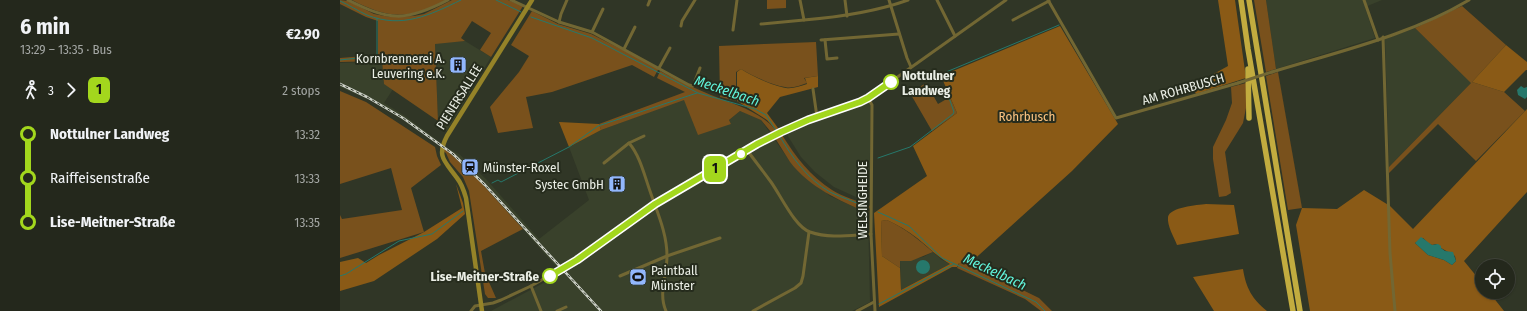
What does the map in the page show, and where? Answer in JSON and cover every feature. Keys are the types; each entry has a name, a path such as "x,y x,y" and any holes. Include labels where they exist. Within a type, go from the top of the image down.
{"highway":[{"path":"1241,0 1292,311"},
{"path":"1249,0 1300,309"},
{"path":"1248,49 1249,118"}],"main road":[{"name":"PIENERSALLEE","path":"482,311 466,198 459,181 443,159 442,150 447,136 532,0"}],"street":[{"path":"348,0 375,13 403,16 423,12 448,0"},
{"path":"511,0 559,22 592,32 664,72 693,86 700,68"},
{"path":"559,22 567,0"},
{"path":"648,5 650,0"},
{"path":"682,26 682,22 696,0"},
{"path":"733,30 737,0"},
{"path":"800,0 804,20"},
{"path":"846,0 847,16"},
{"path":"889,0 906,58 911,67"},
{"path":"761,24 847,16 891,6 908,0"},
{"path":"937,0 955,36"},
{"path":"471,311 473,306 493,303 501,300 531,286 577,260 655,204 747,150 781,132 868,98 1006,0"},
{"path":"1364,0 1378,40"},
{"name":"AM ROHRBUSCH","path":"1014,20 1048,1 1116,118 1238,83 1378,40 1414,26 1469,0"},
{"path":"592,32 603,9"},
{"path":"624,49 636,27"},
{"path":"821,40 899,34"},
{"path":"1383,38 1390,245 1395,311"},
{"path":"825,40 827,59 837,58"},
{"path":"659,68 670,48"},
{"path":"812,89 817,117"},
{"name":"WELSINGHEIDE","path":"868,98 872,105 871,234 874,302 876,311"},
{"path":"604,163 629,143 644,136"},
{"path":"629,143 638,156 660,214 667,256 662,295 666,311"},
{"path":"747,150 772,183 794,219 809,232 838,236 871,234"},
{"path":"752,311 795,288 801,283 809,232"},
{"path":"620,276 667,256 720,238"},
{"path":"531,286 541,311"},
{"path":"858,311 874,302"},
{"path":"557,311 566,307"}],"shaded area":[{"path":"340,0 348,1 374,14 390,17 424,14 452,0 508,0 523,6 491,57 480,50 491,33 472,21 461,38 465,41 435,44 438,121 384,84 382,61 340,62 340,58 378,55 378,21 366,17 340,4"},
{"path":"352,0 446,0 421,11 399,15 377,11"},
{"path":"767,0 786,0 786,8 767,9"},
{"path":"1254,0 1266,0 1276,69 1266,72"},
{"path":"1266,0 1382,0 1365,7 1375,38 1276,69"},
{"path":"1462,6 1506,45 1472,82 1504,92 1525,111 1476,161 1438,124 1389,173 1389,167 1471,83 1415,28"},
{"path":"532,11 558,24 591,34 659,68 654,77 632,65 552,92 526,97 533,128 498,133 490,107 519,72 529,56 511,45"},
{"path":"1415,28 1472,82 1389,167 1385,39"},
{"path":"465,41 491,57 447,131 438,121 435,43"},
{"path":"816,42 818,76 804,78 807,83 791,88 780,86 741,69 736,72 736,101 720,97 719,46"},
{"path":"382,61 384,83 393,89 384,103 405,116 449,149 459,154 486,179 539,239 589,200 569,147 601,130 684,99 731,124 729,120 740,111 755,116 761,120 791,163 830,196 868,213 870,302 852,311 491,311 562,273 474,175 444,148 374,102 340,87 340,63"},
{"path":"660,71 698,90 754,113 769,123 776,130 771,132 761,120 740,111 729,120 731,124 698,135 684,100 601,130 599,124 685,92 657,78"},
{"path":"1278,72 1302,208 1288,210 1266,76"},
{"path":"926,83 938,104 950,97 957,113 932,131 910,93"},
{"path":"1246,83 1247,103 1243,123 1225,152 1231,193 1226,196 1219,197 1213,159 1213,147 1226,120 1232,103 1231,87"},
{"path":"340,91 366,102 435,147 441,165 411,188 424,232 340,258 340,215 342,219 402,210 391,168 340,184"},
{"path":"871,101 869,203 834,187 815,172 801,157 786,133"},
{"path":"782,135 798,158 817,179 836,192 870,206 868,213 846,203 816,186 798,171 790,162 775,138"},
{"path":"444,148 474,175 523,229 481,251 485,273 496,298 488,298 485,294 469,191 463,177 450,162 446,153 444,152"},
{"path":"887,220 906,230 933,252 911,261 900,261 900,268 882,256 881,221"},
{"path":"933,252 942,260 950,264 901,290 900,261 923,257"},
{"path":"959,263 969,264 1039,298 1052,311 1041,311 1025,299 957,268"}],"green space":[{"path":"1218,0 1235,0 1246,78 1196,94 1192,86 1228,66"},
{"name":"Rohrbusch","path":"1060,26 1118,124 1072,171 969,264 959,263 957,267 952,267 879,307 874,213 927,176 913,146 957,113 941,76","holes":["887,220 914,235 950,264 901,290 900,268 882,256 881,221"]},
{"path":"1506,45 1527,62 1527,70 1504,92 1472,82"},
{"path":"741,69 751,75 786,88 794,88 807,84 805,78 818,76 818,87 780,97 767,113 778,128 776,130 767,120 737,101 737,72"},
{"path":"1527,109 1527,192 1464,261 1475,274 1475,299 1495,299 1504,311 1310,311 1296,225 1302,208 1337,209 1364,190 1390,206 1413,229","holes":["1423,238 1432,245 1436,244 1455,256 1456,261 1452,265 1444,260 1428,255 1415,243"]},
{"path":"559,122 599,124 601,130 569,147"},
{"path":"456,184 463,203 465,214 437,239 374,281 340,291 340,262 358,258 366,263 424,232 462,208"},
{"path":"1206,204 1234,205 1239,234 1177,245 1169,224 1168,217 1170,214 1184,207"},
{"path":"1243,269 1250,293 1267,311 1214,311 1193,277"}],"water":[{"path":"1521,86 1524,88 1527,87 1527,97 1525,99 1518,95 1517,90"},
{"path":"1421,237 1432,245 1438,244 1445,251 1453,252 1456,261 1452,265 1444,260 1428,255 1415,243"},
{"path":"920,260 926,260 930,264 930,270 926,274 920,274 916,270 916,264"}],"waterway":[{"name":"Meckelbach","path":"340,1 367,15 392,21 427,15 461,0"},
{"name":"Meckelbach","path":"496,0 521,12"},
{"name":"Meckelbach","path":"531,17 592,38 698,93 755,109 766,115 777,132"},
{"path":"340,60 377,56 377,18"},
{"path":"939,75 1059,25"},
{"path":"492,183 498,180 501,182 569,147 598,126 697,93"},
{"path":"878,158 910,147 953,114 954,112 948,95"},
{"name":"Meckelbach","path":"779,135 801,167 814,181 830,192 868,208"},
{"path":"340,276 346,274 399,241 432,234 463,211"},
{"name":"Meckelbach","path":"878,212 909,226 942,258 1036,302 1045,311"},
{"path":"879,304 954,264"}],"railway":[{"path":"340,84 367,97 403,118 453,154 485,185 601,311"}],"bus line":[{"name":"1","path":"550,276 577,260 655,204 757,144 808,120 860,102 891,82"}],"place":[{"name":"Kornbrennerei A. Leuvering e.K.","path":"458,65"},
{"name":"Nottulner Landweg","path":"891,82"},
{"name":"Münster-Roxel","path":"470,167"},
{"name":"Systec GmbH","path":"617,184"},
{"name":"Lise-Meitner-Straße","path":"550,276"},
{"name":"Paintball Münster","path":"638,277"}]}
